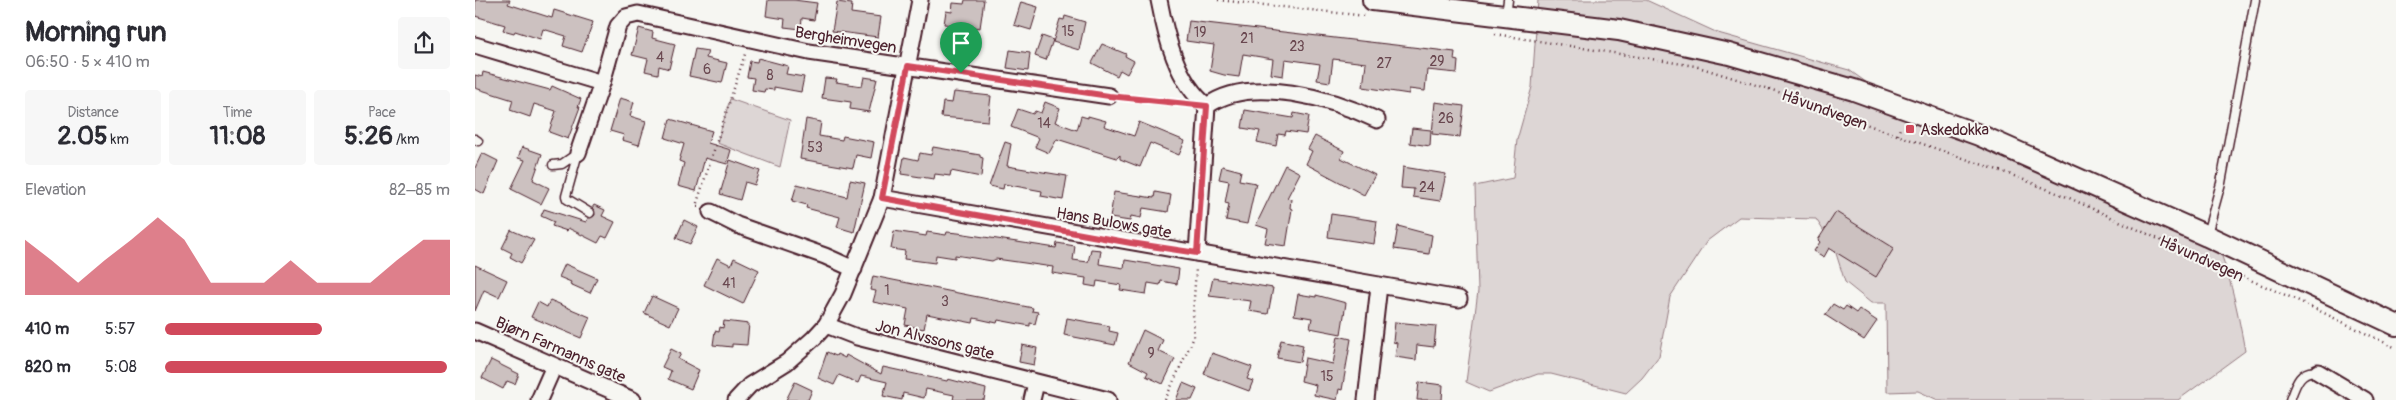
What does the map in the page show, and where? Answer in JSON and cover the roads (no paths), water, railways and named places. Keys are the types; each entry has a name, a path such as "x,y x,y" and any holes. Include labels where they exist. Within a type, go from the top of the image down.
{"main road":[{"name":"Håvundvegen","path":"1372,8 1507,8 1663,39 1737,57 1854,90 1979,135 2207,236 2396,325"}],"street":[{"path":"736,400 750,385 764,378 801,350 826,325 854,269 882,198 920,0"},
{"path":"1159,0 1182,75 1195,96 1207,106"},
{"name":"Bergheimvegen","path":"578,154 603,84 618,26 626,17 639,14 809,52 1109,96"},
{"path":"475,45 603,84"},
{"path":"1207,106 1228,94 1290,93 1333,102 1377,120"},
{"path":"1197,253 1207,106"},
{"name":"Hans Bulows gate","path":"882,198 1121,242 1197,253 1459,299"},
{"path":"711,212 737,225 825,256 854,269"},
{"path":"1366,400 1379,286"},
{"name":"Jon Alvssons gate","path":"826,325 857,337 1108,400"},
{"name":"Bjørn Farmanns gate","path":"475,331 633,400"},
{"path":"539,400 554,366"},
{"path":"2318,372 2365,400"},
{"path":"1032,400 1035,383"}],"lane":[{"path":"2207,236 2221,183 2255,0"},
{"path":"553,165 562,164 578,154"},
{"path":"578,154 566,196 567,199 590,213"},
{"path":"2290,400 2297,382 2303,373 2318,372"}],"place":[{"name":"Askedokka","path":"1910,129"}]}
